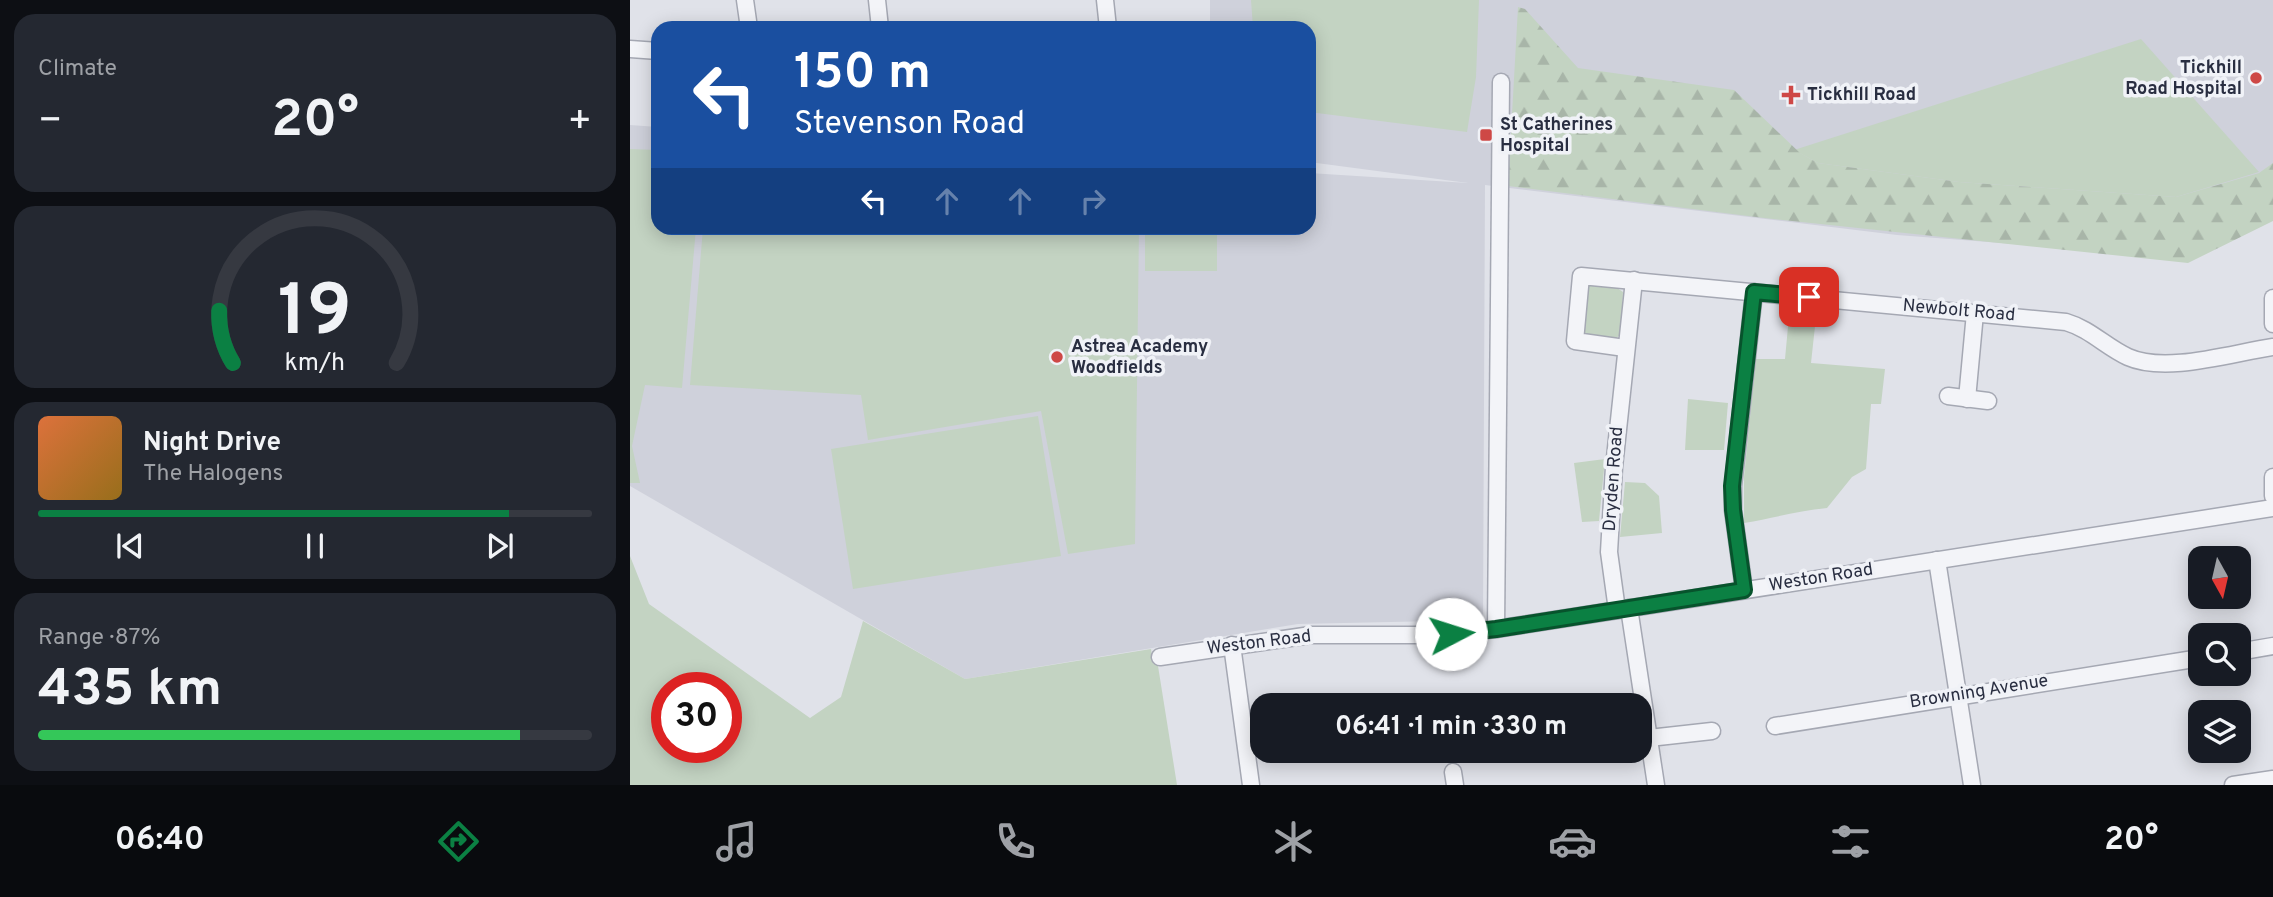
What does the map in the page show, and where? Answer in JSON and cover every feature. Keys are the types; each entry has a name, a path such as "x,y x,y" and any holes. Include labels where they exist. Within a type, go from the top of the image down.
{"street":[{"path":"745,0 748,21"},
{"path":"877,0 879,21"},
{"path":"1105,0 1107,21"},
{"path":"630,49 651,50"},
{"path":"1496,629 1501,82"},
{"path":"1625,348 1575,341 1580,279 1585,275 1634,280"},
{"name":"Newbolt Road","path":"1634,280 2067,321 2082,327 2127,356 2166,364 2273,347"},
{"name":"Dryden Road","path":"1634,280 1625,348 1609,551 1639,693"},
{"path":"1744,590 1732,486 1754,292"},
{"path":"2273,298 2273,324"},
{"path":"1967,399 1975,313"},
{"path":"1948,396 1988,401"},
{"path":"2273,477 2273,496"},
{"name":"Weston Road","path":"1160,657 1311,635 1437,635 1496,629 2273,508"},
{"path":"1937,560 1972,785"},
{"path":"1232,645 1251,785"},
{"path":"2251,650 2273,646"},
{"name":"Browning Avenue","path":"1775,726 2188,660"},
{"path":"1652,738 1713,731"},
{"name":"Dryden Road","path":"1652,762 1656,785"},
{"path":"2233,785 2273,779"}],"shaded area":[{"name":"Astrea Academy Woodfields","path":"1210,0 2273,0 2273,213 2171,256 1897,235 1485,185 1483,620 1298,624 965,679 630,486 630,125 651,126 651,235 1316,235 1316,173 1468,183 1316,163 1316,21 1210,21"}],"green space":[{"path":"1251,0 1479,0 1476,77 1467,132 1316,113 1316,21 1252,21"},
{"path":"1518,7 1525,9 1578,68 1734,90 1800,153 1818,163 1959,182 2176,197 2259,173 2273,163 2273,221 2188,263 1764,218 1508,186"},
{"path":"2141,39 2259,172 2176,197 1959,182 1818,163 1794,150"},
{"path":"630,149 651,150 651,235 695,235 682,388 645,385 632,446 640,483 630,483"},
{"path":"702,235 1139,235 1135,544 1068,554 1041,411 868,440 861,395 690,385"},
{"path":"1145,235 1217,235 1217,271 1145,271"},
{"path":"1586,286 1614,286 1623,292 1621,334 1613,341 1581,334"},
{"path":"1790,305 1817,308 1811,363 1885,369 1881,404 1871,404 1866,469 1852,477 1827,508 1744,523 1744,477 1756,359 1785,359"},
{"path":"1688,399 1728,403 1724,450 1685,450"},
{"path":"1038,416 1061,556 853,589 831,449"},
{"path":"1605,459 1599,521 1582,522 1574,463"},
{"path":"1625,482 1645,483 1659,496 1662,533 1620,537"},
{"path":"630,556 649,604 810,718 841,697 863,621 965,679 1151,649 1153,663 1158,666 1177,785 630,785"}],"place":[{"name":"Tickhill Road Hospital","path":"2256,78"},
{"name":"Tickhill Road","path":"1791,95"},
{"name":"St Catherines Hospital","path":"1486,135"},
{"name":"Astrea Academy Woodfields","path":"1057,357"}],"route":[{"path":"1451,634 1744,590 1732,486 1754,292 1809,297"}]}
